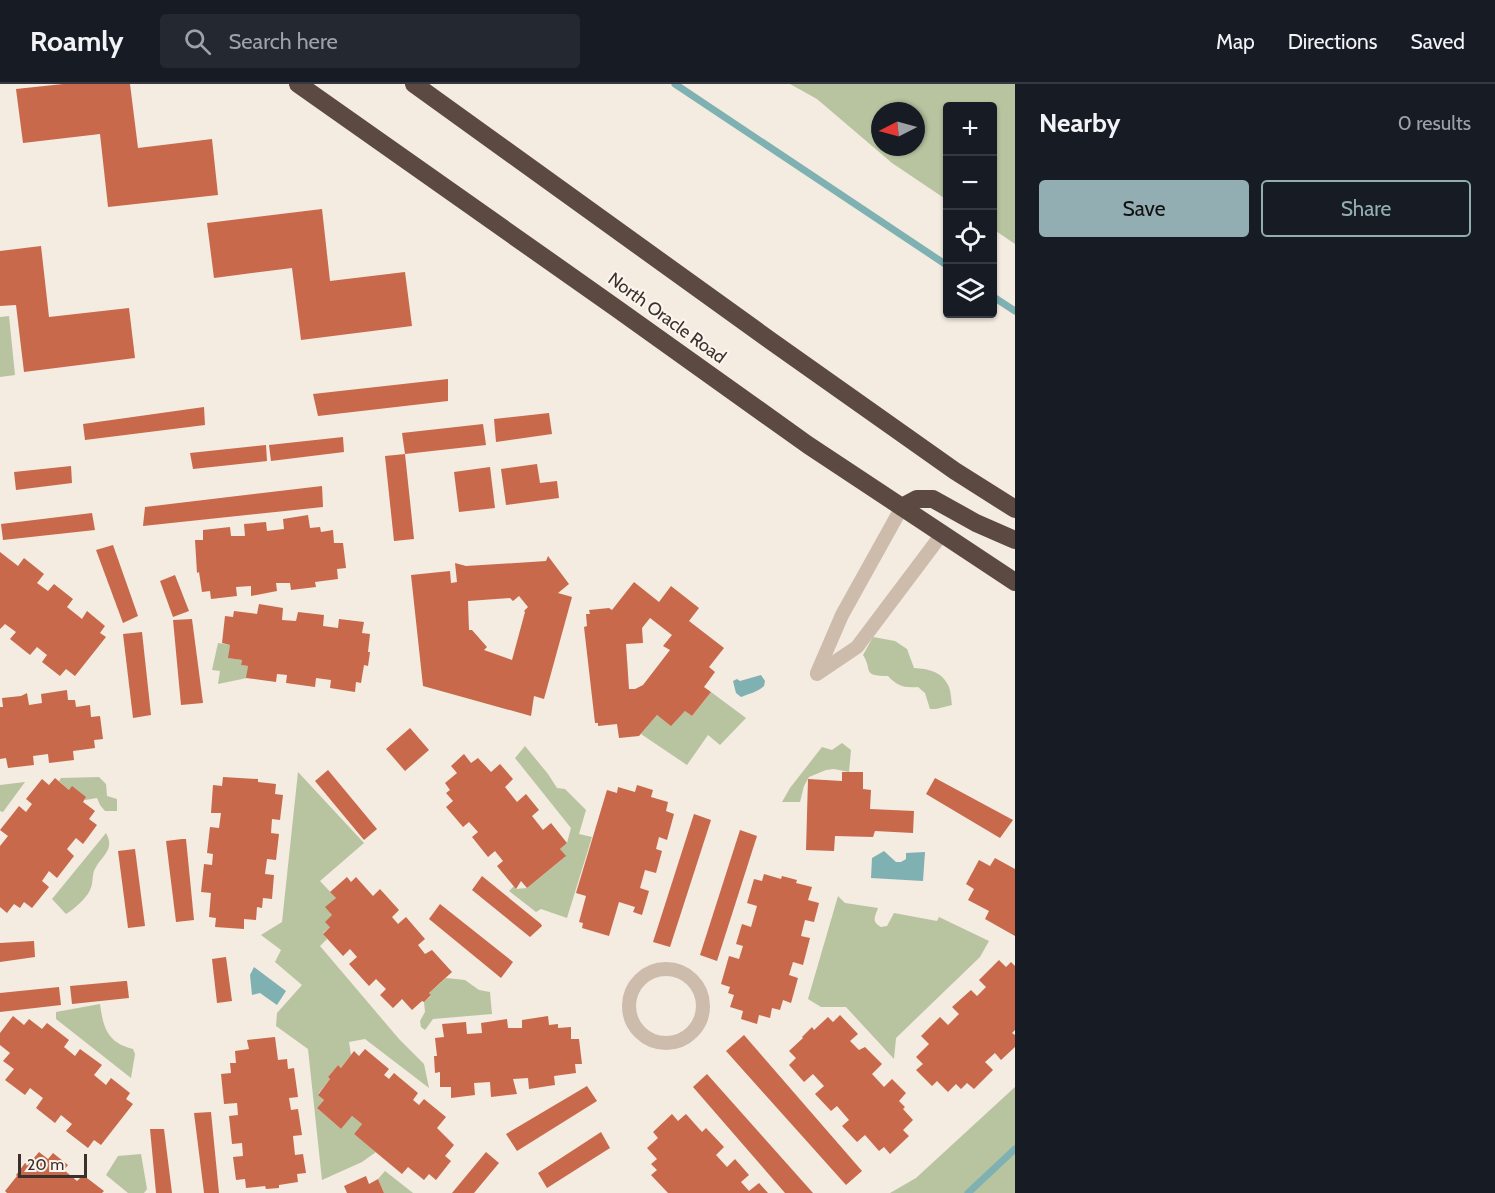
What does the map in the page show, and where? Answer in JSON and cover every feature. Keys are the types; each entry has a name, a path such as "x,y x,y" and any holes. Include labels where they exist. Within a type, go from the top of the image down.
{"highway":[{"name":"North Oracle Road","path":"298,84 598,294 808,445 1015,582"},
{"path":"414,84 955,471 1015,509"},
{"path":"902,507 916,499 933,499 976,523 1015,540"}],"lane":[{"path":"902,507 842,615 817,674 857,647 942,534"},
{"path":"660,969 681,971 697,985 702,995 702,1016 698,1025 691,1033 673,1042 653,1040 644,1035 637,1028 629,1008 634,987 640,979 649,972 660,969"}],"green space":[{"path":"790,84 1015,84 1015,244 997,232 997,102 943,102 943,197 884,156 925,156 925,102 871,102 871,145 817,99"},
{"path":"9,316 15,375 0,377 0,317"},
{"path":"873,637 895,641 907,649 914,668 929,670 942,677 949,687 952,705 930,709 925,693 918,687 901,686 888,676 871,673 863,655"},
{"path":"218,643 230,645 229,658 242,660 241,665 248,666 247,678 218,684 220,671 212,670"},
{"path":"711,692 746,718 720,745 708,735 687,765 641,734 657,715 671,725 685,711 692,716"},
{"path":"842,743 851,750 849,772 826,770 809,777 800,802 782,802 822,747 832,750"},
{"path":"525,746 557,788 565,789 586,810 579,834 592,837 567,918 541,909 536,912 509,891 514,886 516,889 527,888 565,857 560,849 567,843 571,828 515,758"},
{"path":"298,772 364,843 320,881 336,898 326,907 332,915 330,927 323,933 327,939 320,946 399,1039 424,1064 429,1088 365,1039 349,1042 351,1055 341,1068 338,1065 328,1077 330,1079 318,1094 324,1100 317,1108 341,1129 352,1116 362,1124 354,1134 376,1152 362,1162 322,1180 308,1049 276,1026 277,1013 302,985 275,962 281,950 261,935 282,922"},
{"path":"99,777 106,784 107,796 117,799 117,811 105,811 97,798 85,800 59,781 61,778"},
{"path":"25,782 3,812 0,811 0,785"},
{"path":"106,833 109,848 94,870 90,890 80,904 66,914 52,899"},
{"path":"838,896 845,903 878,908 875,921 881,927 887,926 894,913 937,921 939,917 989,941 980,957 896,1038 894,1059 846,1007 821,1007 808,999"},
{"path":"446,978 465,980 479,990 490,992 492,1014 433,1019 425,1030 421,1027 420,1021 425,1012 424,1002 431,996 429,993"},
{"path":"100,1004 108,1033 118,1043 133,1049 135,1054 131,1078 56,1019 56,1012"},
{"path":"1015,1087 1015,1193 890,1193 916,1178"},
{"path":"141,1154 147,1189 144,1193 128,1193 106,1175 118,1156"},
{"path":"385,1171 413,1193 384,1193 378,1179"}],"water":[{"path":"761,675 765,681 762,688 741,697 736,693 733,681"},
{"path":"884,851 896,862 906,859 906,853 925,852 923,881 871,878 872,858"},
{"path":"254,967 286,991 277,1005 260,993 252,995 250,975"}],"building":[{"path":"63,84 130,84 138,148 212,139 218,195 108,207 100,134 23,143 16,89"},
{"path":"322,209 330,281 405,272 412,326 301,340 292,268 214,278 207,223"},
{"path":"41,246 49,317 129,308 135,358 24,372 16,305 0,306 0,251"},
{"path":"448,379 448,401 318,416 313,394"},
{"path":"204,407 205,425 85,440 83,424"},
{"path":"549,413 552,434 496,442 494,419"},
{"path":"483,424 486,445 405,454 402,433"},
{"path":"343,437 344,452 271,461 269,445"},
{"path":"266,445 267,461 193,469 190,453"},
{"path":"405,454 414,539 394,541 385,456"},
{"path":"537,464 540,483 557,481 559,498 506,505 501,469"},
{"path":"71,466 72,483 16,490 14,472"},
{"path":"490,467 495,508 459,512 454,472"},
{"path":"322,486 323,507 143,526 145,507"},
{"path":"92,513 95,530 3,540 1,524"},
{"path":"308,515 310,528 320,527 321,532 333,530 334,543 343,543 346,568 337,569 338,579 315,582 316,587 291,590 290,583 276,583 277,591 251,596 251,586 236,587 237,596 211,599 210,591 202,592 199,572 197,573 195,540 203,540 203,530 230,527 231,536 245,536 244,524 266,522 267,531 284,529 283,519"},
{"path":"113,545 138,616 123,623 96,550"},
{"path":"0,552 18,566 24,558 44,574 37,583 48,591 54,584 73,599 67,607 82,619 87,611 105,626 100,633 106,637 75,676 66,669 60,676 42,662 47,655 37,647 30,655 10,639 16,632 5,624 0,629"},
{"path":"548,556 569,584 558,593 572,597 544,699 534,696 531,716 423,686 411,575 450,571 451,583 457,582 455,563 466,566 546,561","holes":["519,596 528,607 524,611 512,660 484,650 487,647 472,630 469,630 468,601 510,598 513,601"]},
{"path":"175,575 189,611 173,617 160,581"},
{"path":"634,582 659,602 671,586 699,608 689,621 724,648 709,667 715,672 704,687 711,692 692,716 685,711 671,726 657,715 639,736 619,738 617,724 598,726 598,723 595,723 584,627 587,626 586,614 590,614 589,610 609,608 612,610","holes":["650,618 672,635 663,646 670,650 643,685 629,689 626,644 643,643 642,628"]},
{"path":"259,604 283,608 282,620 296,621 298,612 324,615 323,626 338,628 339,619 364,622 362,633 370,634 368,652 370,652 368,666 364,665 361,683 356,682 355,692 330,688 331,680 316,678 315,687 286,683 287,675 277,674 276,682 246,678 248,666 241,665 242,660 228,658 230,645 222,643 225,616 233,617 234,611 257,614"},
{"path":"192,619 203,703 181,705 173,620"},
{"path":"142,632 151,715 133,718 123,634"},
{"path":"67,690 68,700 75,700 76,707 90,705 91,717 100,716 103,739 94,740 95,748 73,751 74,760 49,763 48,754 33,756 34,765 8,768 6,758 0,759 2,698 27,693 29,705 42,703 41,694"},
{"path":"410,728 429,750 405,771 386,749"},
{"path":"464,754 471,763 478,758 491,772 500,764 513,779 505,787 517,802 526,794 539,810 532,816 543,830 551,823 567,843 560,849 566,856 527,888 521,881 516,889 497,866 503,861 495,851 488,857 472,837 478,832 469,822 463,827 446,807 453,801 446,793 450,790 445,783 457,773 451,766"},
{"path":"328,770 377,829 364,840 315,781"},
{"path":"842,772 863,772 863,789 871,790 870,809 914,811 913,833 875,831 873,837 835,836 834,851 806,850 808,779 842,781"},
{"path":"223,777 258,779 258,782 276,784 275,794 283,795 280,820 272,819 271,833 279,834 276,860 267,859 265,874 274,875 272,899 263,898 262,908 257,907 256,920 244,919 244,929 215,927 216,918 209,917 211,893 201,892 204,864 212,865 213,854 207,853 210,827 219,828 221,813 211,813 213,785 222,786"},
{"path":"55,778 69,790 72,786 86,797 83,802 95,811 89,819 97,825 83,844 76,838 67,849 74,856 57,878 49,871 42,881 49,887 32,908 24,902 20,908 14,904 7,913 0,907 0,846 8,836 0,830 19,806 26,812 32,804 26,799 42,779 49,785"},
{"path":"935,778 1013,820 1000,838 926,794"},
{"path":"637,785 653,790 651,797 668,802 666,811 674,814 667,840 659,837 656,849 662,851 656,873 645,870 640,888 649,891 642,915 633,912 635,907 619,902 609,936 582,928 583,923 579,922 586,896 576,893 607,790 617,793 618,787 635,792"},
{"path":"694,814 711,820 670,947 653,942"},
{"path":"740,830 757,836 717,961 700,955"},
{"path":"186,839 194,920 176,922 166,841"},
{"path":"135,849 145,926 128,928 118,851"},
{"path":"995,858 1015,869 1015,936 985,919 989,911 968,900 974,889 966,884 979,860 990,866"},
{"path":"764,874 781,879 782,876 797,880 796,883 812,887 808,900 819,903 814,922 805,920 801,936 810,938 803,965 793,962 789,975 798,978 791,1003 783,1000 780,1010 772,1008 770,1018 759,1015 757,1024 741,1019 743,1011 730,1007 734,995 728,993 730,987 721,984 729,956 739,959 743,946 736,944 742,924 751,927 757,906 747,903 754,879 762,881"},
{"path":"482,876 542,926 530,937 472,890"},
{"path":"347,877 351,882 356,877 373,896 380,889 399,910 392,917 398,924 406,917 425,939 418,945 425,954 432,950 452,972 429,993 431,995 424,1002 422,1001 412,1010 402,999 393,1008 380,995 386,989 376,979 369,986 349,964 357,957 350,949 343,956 323,934 330,927 325,922 332,915 325,907 336,898 330,892"},
{"path":"440,904 513,962 501,978 429,919"},
{"path":"34,941 35,957 0,962 0,943"},
{"path":"226,957 232,1001 217,1003 212,959"},
{"path":"999,960 1006,967 1011,962 1015,966 1015,1030 1012,1033 1015,1035 1015,1047 1001,1060 995,1053 985,1062 993,1070 974,1089 967,1083 961,1089 956,1084 948,1092 937,1081 932,1086 916,1070 923,1064 916,1057 929,1044 921,1036 940,1017 948,1025 959,1014 952,1007 971,990 977,996 986,987 979,980"},
{"path":"127,981 129,998 72,1004 70,986"},
{"path":"59,987 61,1005 0,1012 0,993"},
{"path":"840,1015 858,1034 850,1041 859,1050 865,1047 882,1064 872,1074 884,1087 892,1079 906,1093 899,1101 913,1120 903,1130 909,1136 890,1154 884,1147 879,1151 865,1135 857,1142 842,1126 849,1120 837,1106 831,1111 815,1094 824,1086 813,1074 804,1082 789,1065 796,1058 789,1051 812,1027 814,1030 828,1017 833,1022"},
{"path":"13,1016 24,1025 29,1019 42,1029 47,1023 69,1040 64,1047 75,1056 80,1049 102,1065 94,1075 106,1085 111,1078 130,1093 126,1099 133,1104 101,1145 94,1140 88,1148 66,1131 72,1124 61,1115 55,1123 36,1108 43,1098 30,1088 25,1095 5,1080 14,1069 3,1061 10,1053 0,1045 0,1033"},
{"path":"548,1016 549,1025 558,1024 558,1028 571,1027 571,1039 579,1039 582,1064 575,1064 576,1073 554,1076 555,1085 529,1089 528,1078 513,1079 517,1094 491,1097 490,1082 474,1083 475,1095 451,1098 451,1087 440,1087 440,1072 435,1073 434,1056 437,1056 435,1038 444,1037 442,1024 466,1022 467,1034 482,1033 481,1023 507,1019 508,1028 522,1028 522,1020"},
{"path":"744,1035 862,1171 846,1185 726,1051"},
{"path":"275,1037 278,1060 287,1059 288,1069 294,1068 298,1097 289,1098 291,1110 298,1109 302,1135 293,1136 295,1155 303,1154 306,1173 297,1174 298,1182 279,1185 279,1188 266,1189 265,1186 246,1188 245,1179 236,1180 233,1157 243,1156 242,1143 232,1144 229,1116 238,1115 237,1103 224,1104 221,1074 231,1073 230,1063 236,1063 235,1051 249,1049 247,1040"},
{"path":"365,1049 389,1069 384,1075 389,1079 394,1073 418,1093 413,1100 419,1105 424,1099 446,1117 437,1128 454,1145 445,1156 451,1161 436,1180 429,1174 424,1180 408,1167 402,1174 354,1134 362,1124 352,1116 341,1129 317,1108 324,1100 318,1095 330,1079 328,1077 338,1065 341,1068 354,1051 359,1056"},
{"path":"707,1074 813,1193 785,1193 693,1087"},
{"path":"587,1086 597,1101 517,1151 506,1134"},
{"path":"211,1112 219,1193 204,1193 194,1113"},
{"path":"672,1114 678,1121 686,1114 702,1132 706,1128 724,1147 716,1155 727,1167 735,1159 749,1175 741,1182 749,1191 759,1183 768,1193 668,1193 651,1175 657,1170 651,1164 657,1159 647,1148 658,1138 653,1132"},
{"path":"150,1129 164,1129 172,1193 156,1193"},
{"path":"601,1132 610,1148 547,1188 538,1173"},
{"path":"39,1152 48,1159 53,1153 68,1165 64,1170 77,1181 83,1175 104,1191 102,1193 7,1193 5,1191 25,1163 28,1165"},
{"path":"486,1152 499,1163 474,1193 452,1193"},
{"path":"366,1176 369,1184 378,1179 384,1193 347,1193 344,1186"}],"waterway":[{"path":"675,84 945,264"},
{"path":"997,299 1015,311"},
{"path":"968,1193 1015,1149"}]}
